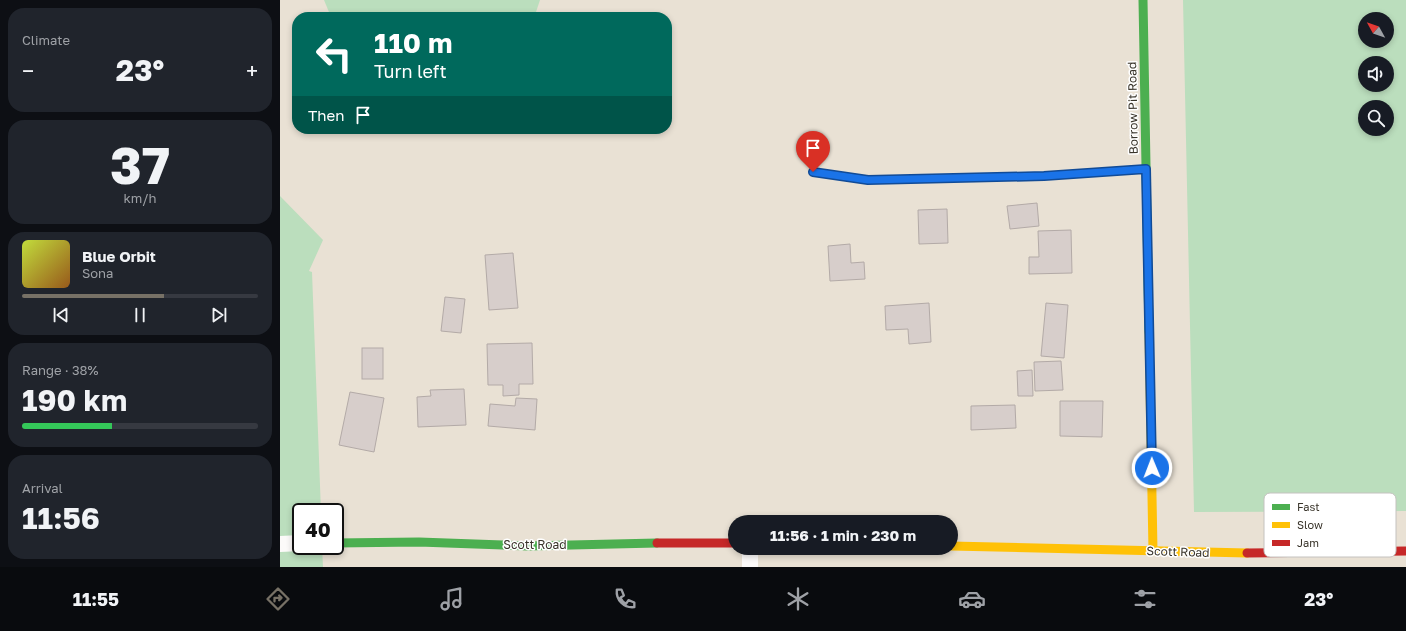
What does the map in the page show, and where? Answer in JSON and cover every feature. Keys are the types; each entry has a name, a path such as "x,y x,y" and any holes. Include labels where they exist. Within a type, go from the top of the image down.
{"street":[{"name":"Borrow Pit Road","path":"1143,0 1153,551"},
{"name":"Scott Road","path":"344,543 419,542 528,546 644,543 728,543"},
{"path":"280,544 292,543"},
{"name":"Scott Road","path":"958,546 1224,553 1264,553"},
{"name":"Scott Road","path":"1396,551 1406,551"},
{"path":"750,555 750,567"}],"lane":[{"path":"813,172 868,180 1044,176 1146,169"}],"green space":[{"path":"324,0 540,0 536,12 329,12"},
{"path":"1183,0 1406,0 1406,511 1396,511 1396,493 1264,493 1264,512 1194,512"},
{"path":"280,196 323,240 309,271 312,272 321,503 292,503 292,555 322,555 323,567 280,567"}],"building":[{"path":"1037,203 1039,226 1010,229 1007,206"},
{"path":"947,209 948,243 919,244 918,210"},
{"path":"1071,230 1072,273 1029,274 1029,257 1039,257 1038,231"},
{"path":"850,244 851,263 864,262 865,279 830,281 828,246"},
{"path":"513,253 518,308 489,310 485,255"},
{"path":"445,297 465,299 461,333 441,331"},
{"path":"929,303 931,342 909,344 908,329 886,330 885,306"},
{"path":"1046,303 1068,305 1064,358 1041,356"},
{"path":"532,343 533,384 519,384 519,395 503,396 503,385 488,385 487,344"},
{"path":"362,348 383,348 383,379 362,379"},
{"path":"1061,361 1063,390 1035,391 1034,362"},
{"path":"1032,370 1033,396 1018,396 1017,371"},
{"path":"464,389 466,425 418,427 417,397 431,396 430,390"},
{"path":"350,392 384,398 374,452 339,445"},
{"path":"516,398 537,399 535,430 488,426 490,404 515,406"},
{"path":"1060,401 1103,401 1102,437 1060,436"},
{"path":"1015,405 1016,428 971,430 971,406"}],"traffic: fast":[{"path":"1143,0 1149,332"},
{"path":"344,543 419,542 528,546 657,543"}],"traffic: slow":[{"path":"1149,332 1153,551"},
{"path":"958,546 1247,553"}],"traffic: jam":[{"path":"657,543 728,543"},
{"path":"1396,551 1406,551"},
{"path":"1247,553 1264,553"}],"route":[{"path":"813,172 868,180 1044,176 1146,169 1152,468"}]}
